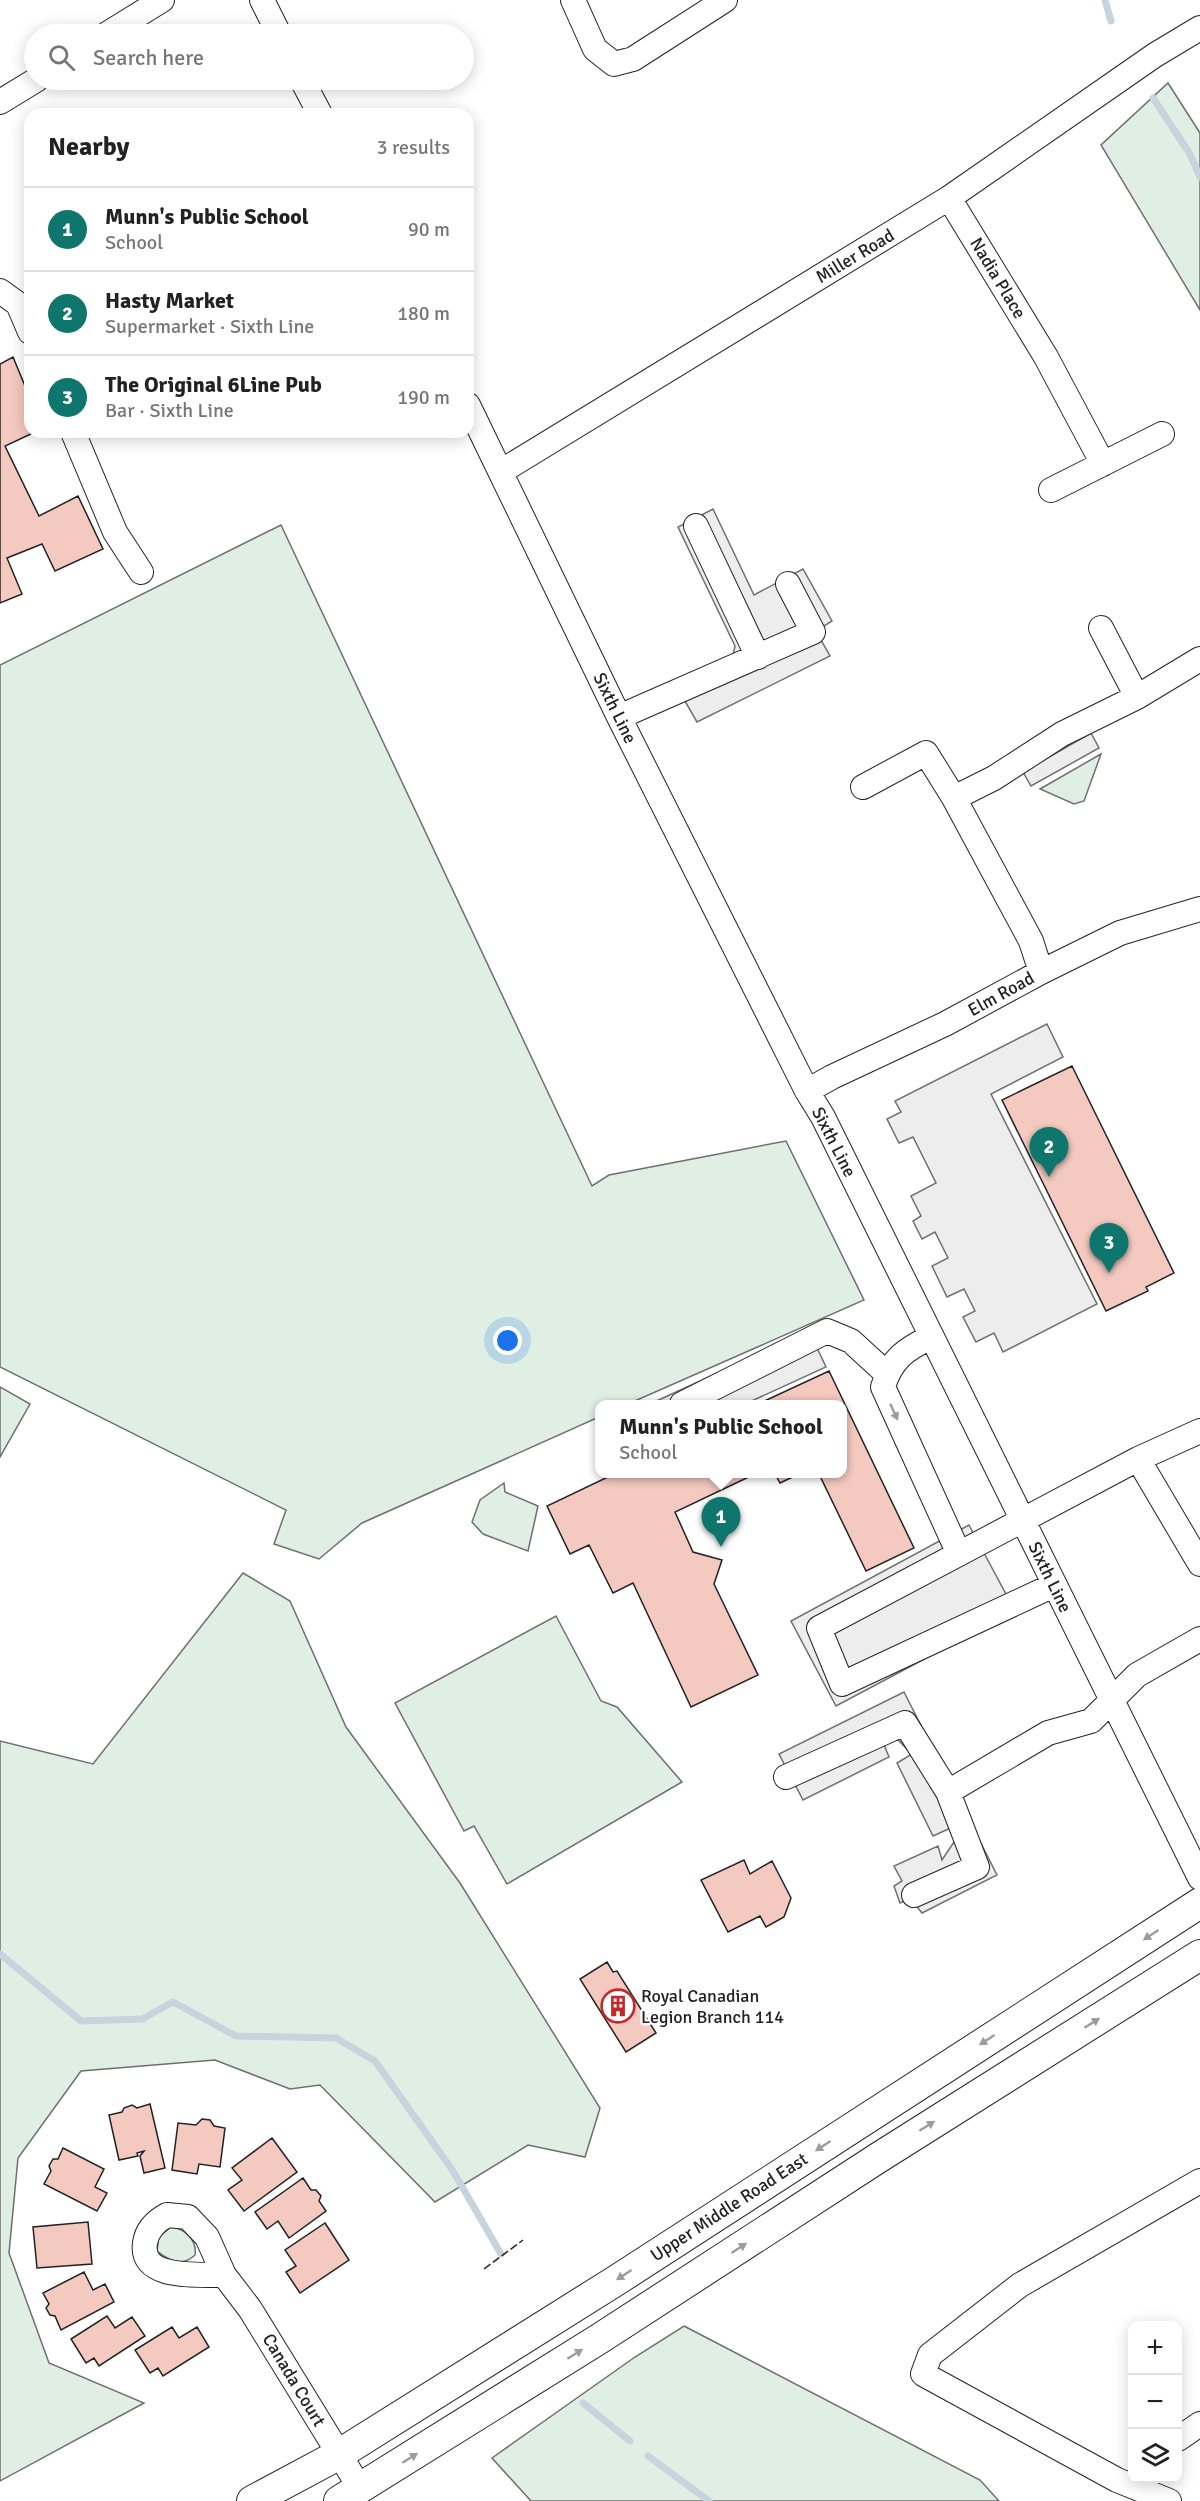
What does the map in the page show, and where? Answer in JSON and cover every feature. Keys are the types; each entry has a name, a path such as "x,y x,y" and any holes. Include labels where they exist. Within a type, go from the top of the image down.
{"main road":[{"name":"Upper Middle Road East","path":"252,2501 338,2455 617,2280 1200,1903"},
{"path":"350,2494 599,2339 888,2151 1200,1955"}],"street":[{"path":"123,24 162,0"},
{"path":"262,0 274,24"},
{"path":"573,0 595,49 614,64 633,59 725,0"},
{"name":"Miller Road","path":"501,471 949,198 1155,55 1200,27"},
{"path":"0,102 24,87"},
{"path":"307,90 317,108"},
{"name":"Nadia Place","path":"949,198 1046,357 1103,464"},
{"path":"0,291 18,304 24,318"},
{"name":"Sixth Line","path":"474,417 619,717 807,1091 823,1118 1200,1878"},
{"path":"1052,489 1162,434"},
{"path":"76,438 115,532 141,572"},
{"path":"696,525 758,657"},
{"path":"619,717 813,632 788,584"},
{"path":"1101,628 1137,697"},
{"path":"954,798 994,778 1062,734 1137,697 1200,659"},
{"path":"863,787 926,753 954,798 1031,941 1041,972"},
{"name":"Elm Road","path":"807,1091 945,1024 1041,972 1120,933 1200,909"},
{"path":"690,1400 827,1331 850,1341 887,1374"},
{"path":"931,1337 906,1350 887,1374 883,1387 959,1554"},
{"path":"1054,1585 842,1684 819,1628 1023,1522 1138,1459 1200,1431"},
{"path":"1138,1459 1200,1564"},
{"path":"948,1792 1048,1733 1091,1721 1137,1675 1200,1639"},
{"path":"786,1777 905,1723 948,1792 977,1867 914,1894"},
{"path":"1169,2501 1125,2475 923,2373 930,2355 1020,2285 1200,2181"},
{"name":"Canada Court","path":"224,2275 249,2308 318,2418 338,2455 350,2494"},
{"path":"1182,2436 1200,2424"}],"green space":[{"path":"1168,83 1200,133 1200,310 1101,145"},
{"path":"281,525 592,1186 609,1175 786,1141 864,1300 637,1400 595,1400 595,1419 362,1523 319,1559 274,1544 286,1510 0,1367 0,665"},
{"path":"1101,754 1084,801 1074,804 1040,789"},
{"path":"0,1387 30,1404 0,1457"},
{"path":"504,1483 505,1492 538,1506 528,1551 483,1534 472,1522 480,1500"},
{"path":"243,1573 290,1601 346,1727 460,1883 600,2108 585,2157 528,2145 435,2202 320,2085 290,2089 215,2060 81,2071 18,2158 9,2253 49,2363 144,2403 0,2481 0,1741 93,1764"},
{"path":"556,1616 601,1701 617,1707 682,1782 507,1884 474,1826 464,1831 395,1703"},
{"path":"171,2227 186,2233 192,2240 195,2255 190,2259 176,2261 157,2251 159,2236"},
{"path":"684,2326 980,2480 999,2501 531,2501 492,2458 635,2357"}],"shaded area":[{"path":"713,509 754,595 803,569 832,621 816,631 830,656 697,722 675,684 733,655 735,646 678,527"},
{"path":"1091,733 1099,748 1031,786 1023,772"},
{"path":"1047,1024 1063,1057 991,1094 1097,1304 1003,1352 994,1333 976,1342 963,1317 975,1311 964,1289 947,1297 932,1266 948,1258 935,1232 922,1239 913,1221 921,1216 911,1196 936,1183 913,1137 899,1143 887,1119 901,1112 895,1101"},
{"path":"809,1331 826,1367 754,1400 659,1400"},
{"path":"969,1525 1015,1611 836,1706 791,1621"},
{"path":"904,1692 997,1875 922,1913 910,1898 900,1903 894,1886 902,1881 894,1866 938,1846 942,1860 954,1842 955,1826 933,1836 897,1763 912,1754 898,1740 882,1740 889,1757 803,1800 779,1754"}],"building":[{"path":"13,357 24,384 24,437 5,446 39,516 78,496 103,549 55,571 42,544 7,558 22,594 0,603 0,364"},
{"path":"1072,1066 1174,1273 1146,1287 1148,1291 1106,1311 1002,1100"},
{"path":"829,1371 843,1400 767,1400"},
{"path":"847,1408 914,1548 866,1571 821,1478 847,1478"},
{"path":"606,1478 747,1478 675,1512 693,1552 722,1560 714,1584 758,1675 691,1707 633,1583 613,1593 589,1545 570,1554 547,1506"},
{"path":"777,1478 791,1478 780,1483"},
{"path":"744,1860 750,1874 772,1861 791,1898 784,1917 766,1927 760,1916 728,1932 701,1880"},
{"name":"Royal Canadian Legion Branch 114","path":"607,1962 613,1972 617,1971 656,2033 626,2052 580,1979"},
{"path":"150,2104 165,2168 144,2173 140,2156 144,2151 137,2153 138,2156 119,2160 109,2115 122,2112 124,2108 132,2105 137,2108"},
{"path":"202,2119 210,2120 214,2126 225,2128 220,2167 199,2164 197,2174 172,2170 178,2123 196,2125"},
{"path":"272,2138 297,2172 244,2211 228,2190 242,2180 232,2168"},
{"path":"63,2148 104,2169 95,2187 107,2193 97,2211 44,2184 51,2171 49,2166 53,2159 58,2159"},
{"path":"303,2178 311,2190 316,2190 321,2196 319,2201 326,2211 289,2238 278,2221 267,2229 255,2212"},
{"path":"88,2222 92,2264 37,2268 33,2227"},
{"path":"325,2223 349,2260 300,2293 286,2272 296,2266 285,2250"},
{"path":"84,2272 93,2290 105,2284 114,2302 61,2330 55,2316 50,2315 46,2308 49,2304 43,2293"},
{"path":"107,2316 115,2328 132,2317 145,2336 99,2366 94,2358 86,2363 71,2339"},
{"path":"172,2327 179,2338 197,2327 209,2347 163,2376 158,2368 150,2373 135,2350"}],"waterway":[{"path":"1105,0 1111,21"},
{"path":"1153,98 1190,154 1200,177"},
{"path":"0,1954 81,2021 142,2019 173,2002 236,2036 336,2038 375,2061 453,2171 501,2254"},
{"path":"583,2403 630,2441"},
{"path":"648,2456 709,2501"}],"fence":[{"path":"484,2269 523,2240"}],"place":[{"name":"Hasty Market","path":"1049,1177"},
{"name":"The Original 6Line Pub","path":"1109,1273"},
{"name":"Munn's Public School","path":"721,1547"},
{"name":"Royal Canadian Legion Branch 114","path":"618,2006"}]}
